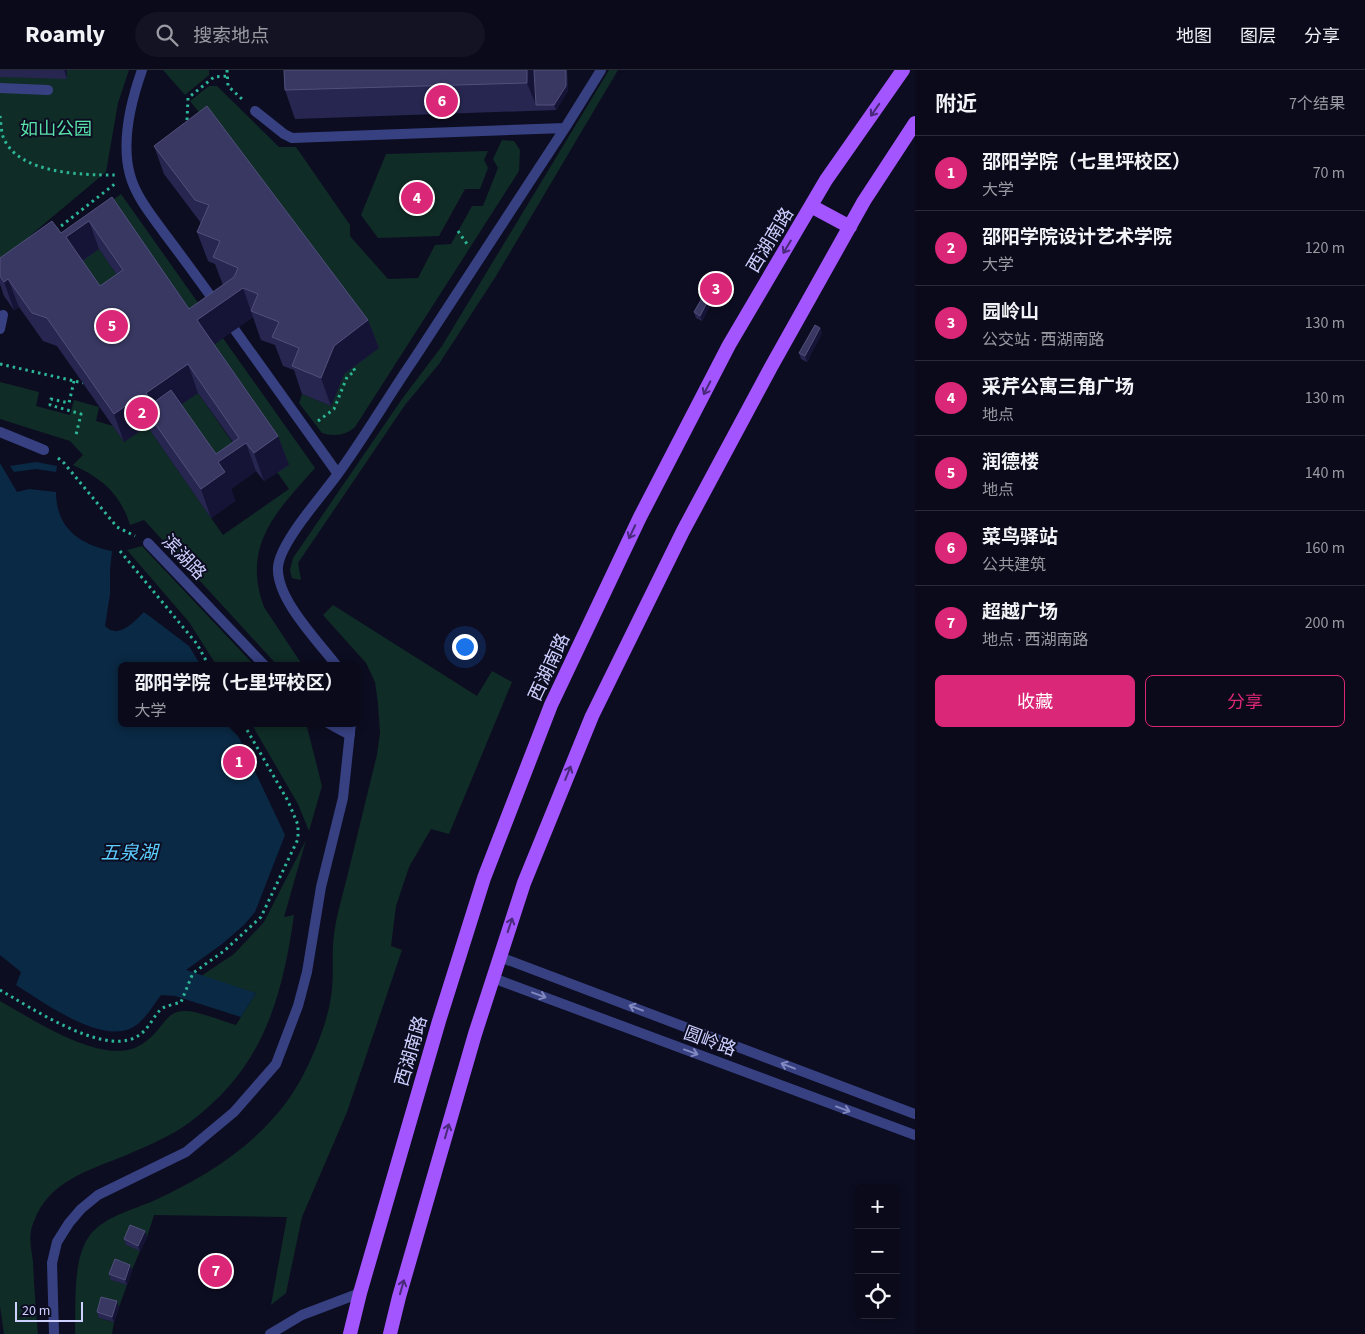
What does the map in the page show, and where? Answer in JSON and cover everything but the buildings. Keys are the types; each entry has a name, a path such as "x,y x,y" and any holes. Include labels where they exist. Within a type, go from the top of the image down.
{"main road":[{"name":"西湖南路","path":"350,1334 360,1293 439,1021 484,878 551,705 640,517 729,345 826,180 902,70"},
{"path":"390,1334 404,1278 493,978 524,883 592,716 683,531 771,367 864,201 915,123"},
{"path":"811,206 850,227"}],"street":[{"path":"142,70 128,118 127,139 130,175 142,201 338,474"},
{"path":"333,662 290,605 279,580 278,566 283,550 294,532 338,474 601,70"},
{"path":"0,88 48,90"},
{"path":"256,111 284,134 292,138 565,128"},
{"path":"0,329 3,315"},
{"path":"0,432 44,450"},
{"name":"滨湖路","path":"148,543 261,662"},
{"path":"336,727 350,734"},
{"path":"54,1334 52,1263 58,1242 68,1223 98,1195 186,1152 234,1112 276,1064 298,1006 306,972 321,887 343,798 351,727"},
{"name":"圆岭路","path":"500,957 915,1114"},
{"name":"圆岭路","path":"493,978 915,1135"},
{"path":"270,1334 302,1314 360,1293"}],"path":[{"path":"227,70 228,86 256,111"},
{"path":"187,120 188,98 214,77 228,76"},
{"path":"0,116 4,139 16,156 32,164 77,175 130,175"},
{"path":"53,232 116,183"},
{"path":"458,231 470,249"},
{"path":"0,364 83,383"},
{"path":"306,430 334,409 347,378 355,371 353,367"},
{"path":"74,381 69,403 51,399 50,405 81,414 76,434"},
{"name":"滨湖路","path":"44,450 64,463 116,527 148,543"},
{"path":"120,550 197,644 207,662"},
{"path":"0,990 85,1035 119,1042 132,1039 143,1033 162,1009 181,1002 193,973 224,951 260,917 298,839 298,825 288,801 245,727"}],"green space":[{"name":"如山公园","path":"0,70 129,70 118,103 106,172 16,249 0,276"},
{"path":"163,70 209,70 209,75 185,95"},
{"path":"609,70 618,70 496,276 439,364 405,405 298,563 301,580 292,578 290,570 293,558 402,399 442,346"},
{"path":"209,86 217,86 279,147 296,147 350,225 350,236 388,279 418,278 435,245 451,244 472,206 483,206 498,168 493,159 502,140 514,141 520,150 519,171 355,427 348,432 335,435 322,433 299,403 302,394 331,406 344,374 217,135 190,101"},
{"path":"488,151 484,160 488,168 480,189 465,189 439,236 378,238 361,215 386,154"},
{"path":"121,194 315,468 288,499 267,530 260,547 257,565 258,585 264,607 300,662 274,662 144,520 130,525 116,496 93,476 73,465 83,455 70,441 0,419 0,382 39,392 36,406 70,415 74,400 99,407 96,421 113,426 124,442 147,426 223,535 289,489 277,472 289,464 122,226 20,269"},
{"path":"99,249 134,299 111,314 76,265"},
{"path":"198,393 249,466 226,482 156,422"},
{"path":"142,546 251,662 214,662 189,622 127,550"},
{"path":"333,605 477,696 492,671 512,682 449,834 431,829 409,867 396,906 391,946 402,950 347,1112 302,1217 286,1293 271,1305 287,1217 154,1215 147,1237 126,1244 140,1251 132,1270 111,1280 127,1285 119,1307 99,1318 114,1322 112,1334 75,1334 75,1296 78,1269 84,1245 90,1235 96,1228 111,1218 172,1192 210,1171 260,1132 275,1117 303,1076 322,1031 327,1016 333,981 333,943 336,921 377,755 380,733 375,682 366,663 323,615"},
{"path":"253,727 307,727 322,786 309,831 298,804"},
{"path":"306,840 284,917 294,915 283,976 275,1004 251,1056 235,1079 215,1101 190,1122 155,1142 66,1182 45,1201 32,1225 30,1236 38,1334 4,1334 0,1306 0,1001 61,1035 96,1048 112,1051 127,1050 139,1046 153,1035 171,1015 180,1011 196,1012 236,1025 256,993 201,976 234,954 264,922"}],"water":[{"path":"36,462 57,466 56,472 36,469 14,472 10,466"},
{"name":"五泉湖","path":"0,463 17,492 29,489 56,492 60,516 72,533 90,544 112,551 110,594 105,626 115,631 126,628 144,612 189,646 199,662 118,662 118,727 234,727 285,835 255,912 244,925 222,944 186,970 256,993 241,1017 175,996 161,995 139,1023 126,1030 111,1031 94,1028 59,1012 16,985 21,972 0,955"}],"place":[{"name":"菜鸟驿站","path":"442,101"},
{"name":"采芹公寓三角广场","path":"417,198"},
{"name":"园岭山","path":"716,289"},
{"name":"润德楼","path":"112,326"},
{"name":"邵阳学院设计艺术学院","path":"142,413"},
{"name":"邵阳学院（七里坪校区）","path":"239,762"},
{"name":"超越广场","path":"216,1271"}]}
